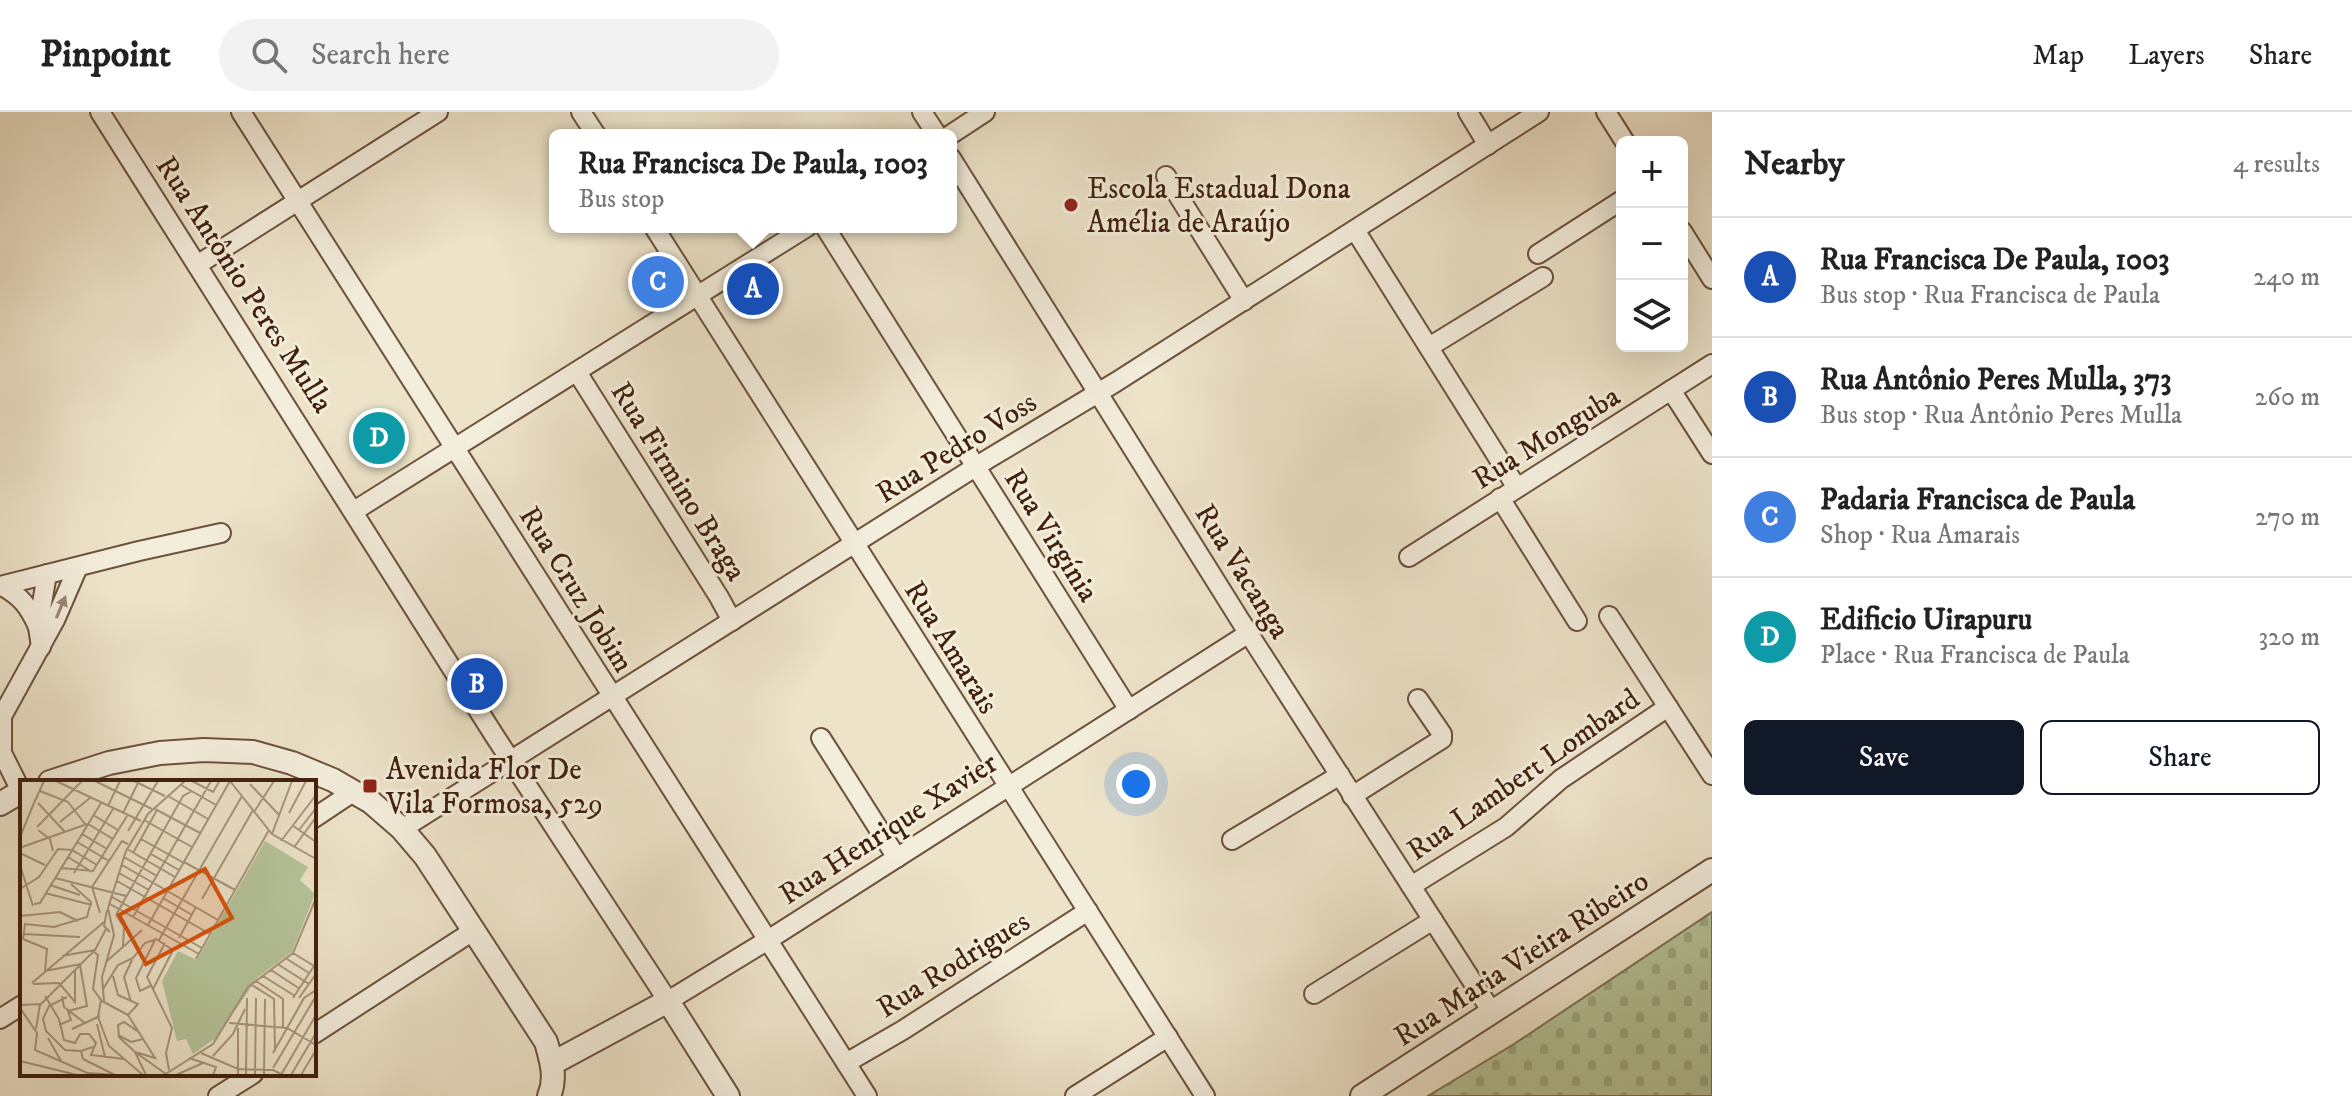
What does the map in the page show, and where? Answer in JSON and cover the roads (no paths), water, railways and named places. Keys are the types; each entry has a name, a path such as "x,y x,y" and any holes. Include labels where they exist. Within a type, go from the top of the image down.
{"street":[{"name":"Rua Antônio Peres Mulla","path":"100,112 511,761 728,1096"},
{"name":"Rua Cruz Jobim","path":"241,112 867,1096"},
{"path":"197,265 438,112"},
{"path":"581,112 592,129"},
{"path":"922,112 933,129"},
{"path":"957,130 985,112"},
{"path":"1468,112 1488,145"},
{"name":"Rua Pedro Voss","path":"402,829 976,466 1244,301 1539,112"},
{"path":"1606,112 1621,136"},
{"name":"Rua Vacanga","path":"957,168 1352,796 1492,1012"},
{"path":"1166,176 1244,301"},
{"path":"1538,254 1616,204"},
{"path":"1355,230 1517,488"},
{"name":"Rua Amarais","path":"658,233 1205,1096"},
{"path":"354,511 798,233"},
{"name":"Rua Virgínia","path":"829,233 1129,710"},
{"path":"1688,241 1712,279"},
{"path":"1429,347 1543,277"},
{"name":"Rua Monguba","path":"1409,557 1712,364"},
{"name":"Rua Firmino Braga","path":"577,372 732,621"},
{"path":"1671,390 1712,454"},
{"path":"1500,498 1577,621"},
{"path":"1,586 221,533"},
{"path":"20,787 2,753 1,718 41,647 78,567"},
{"path":"38,627 47,574"},
{"path":"1,586 19,596 32,613 41,647"},
{"path":"1609,616 1712,775"},
{"name":"Rua Henrique Xavier","path":"553,1063 668,1001 768,940 1249,633"},
{"path":"1352,796 1442,739 1442,734 1418,699"},
{"name":"Rua Lambert Lombard","path":"1411,886 1506,827 1561,779 1668,707"},
{"path":"821,738 897,858"},
{"path":"56,780 109,763 160,753 253,752 292,763 333,780 371,802 402,829 425,856 546,1042 553,1063 549,1096"},
{"path":"1232,840 1340,775"},
{"path":"0,804 20,792"},
{"path":"316,817 353,792"},
{"name":"Rua Maria Vieira Ribeiro","path":"1362,1096 1712,870"},
{"name":"Rua Rodrigues","path":"846,1063 1088,911"},
{"path":"1314,994 1433,920"},
{"path":"316,1033 473,931"},
{"path":"0,1019 20,1006"},
{"path":"1075,1096 1168,1037"},
{"path":"218,1096 250,1076"}],"place":[{"name":"Escola Estadual Dona Amélia de Araújo","path":"1071,205"},
{"name":"Padaria Francisca de Paula","path":"658,282"},
{"name":"Rua Francisca De Paula, 1003","path":"753,289"},
{"name":"Edificio Uirapuru","path":"379,438"},
{"name":"Rua Antônio Peres Mulla, 373","path":"477,684"},
{"name":"Avenida Flor De Vila Formosa, 529","path":"370,786"}]}
